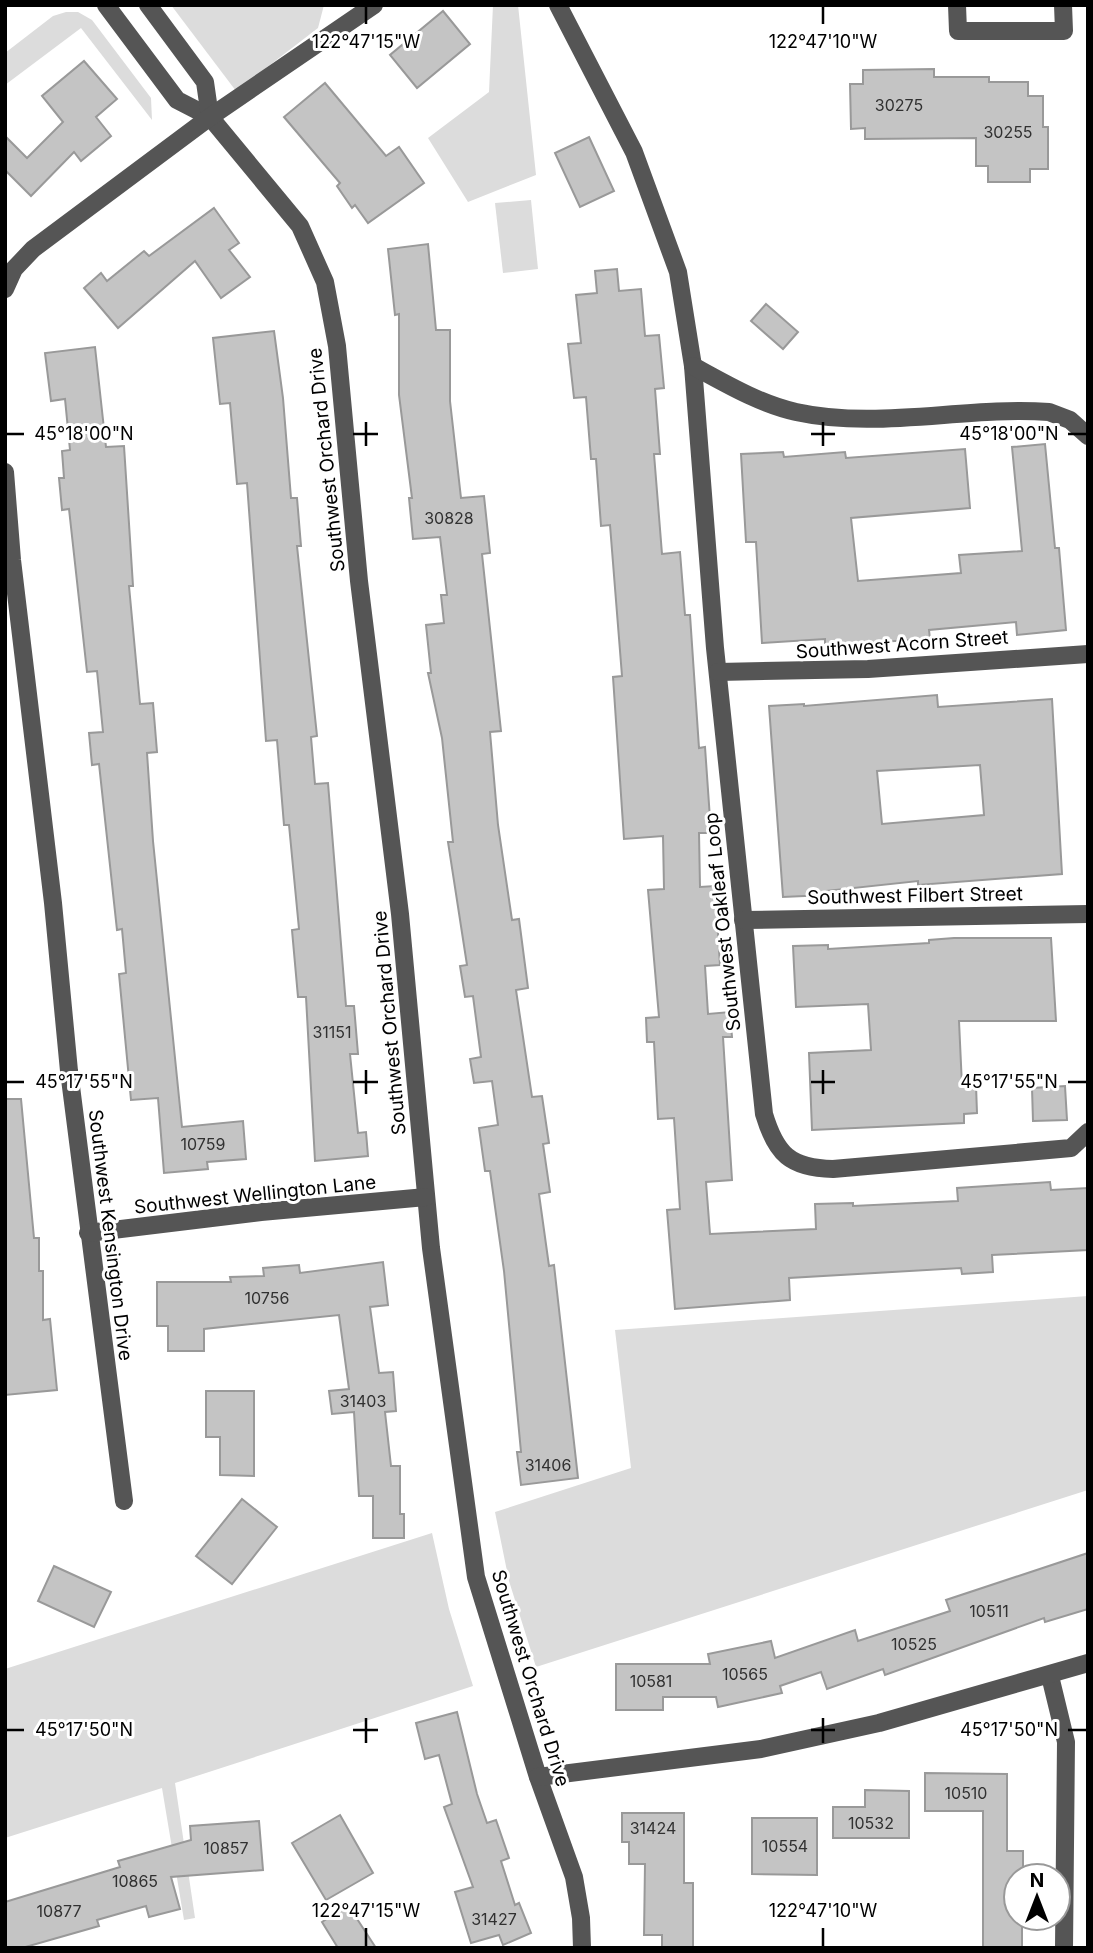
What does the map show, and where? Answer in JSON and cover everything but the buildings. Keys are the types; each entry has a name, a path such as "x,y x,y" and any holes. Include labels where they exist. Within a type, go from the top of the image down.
{"street":[{"name":"Southwest Orchard Drive","path":"106,5 177,100 210,117 300,226 324,282 337,346 359,581 400,914 426,1197 476,1577 538,1777 573,1877 582,1918 582,1948"},
{"path":"148,5 205,82 210,117"},
{"path":"5,289 14,269 33,249 210,117 374,5"},
{"name":"Southwest Oakleaf Loop","path":"558,5 575,43 634,152 678,271 693,366 718,672 743,920 764,1114 772,1141 790,1159 811,1168 833,1170 929,1159 1071,1148 1088,1132"},
{"path":"957,5 958,31 1064,31 1063,5"},
{"path":"693,366 744,393 794,412 835,418 1049,412 1070,420 1088,436"},
{"name":"Southwest Kensington Drive","path":"5,471 12,560 53,903 88,1233 124,1501"},
{"name":"Southwest Acorn Street","path":"718,672 868,669 1088,654"},
{"name":"Southwest Filbert Street","path":"743,920 1088,914"},
{"name":"Southwest Wellington Lane","path":"88,1233 261,1212 426,1197"},
{"path":"538,1777 761,1749 879,1723 1088,1663"},
{"path":"1050,1676 1066,1742 1064,1948"}],"shaded area":[{"path":"171,5 324,5 318,28 236,91"},
{"path":"493,5 518,5 536,175 468,202 428,138 489,92"},
{"path":"78,12 92,20 151,98 152,120 81,28 5,85 5,53 53,16"},
{"path":"531,200 538,269 503,273 495,203"},
{"path":"1088,1296 1088,1490 536,1667 509,1581 495,1512 631,1468 615,1330"},
{"path":"432,1533 449,1609 473,1686 175,1783 195,1918 184,1920 162,1788 5,1838 5,1669"}]}
